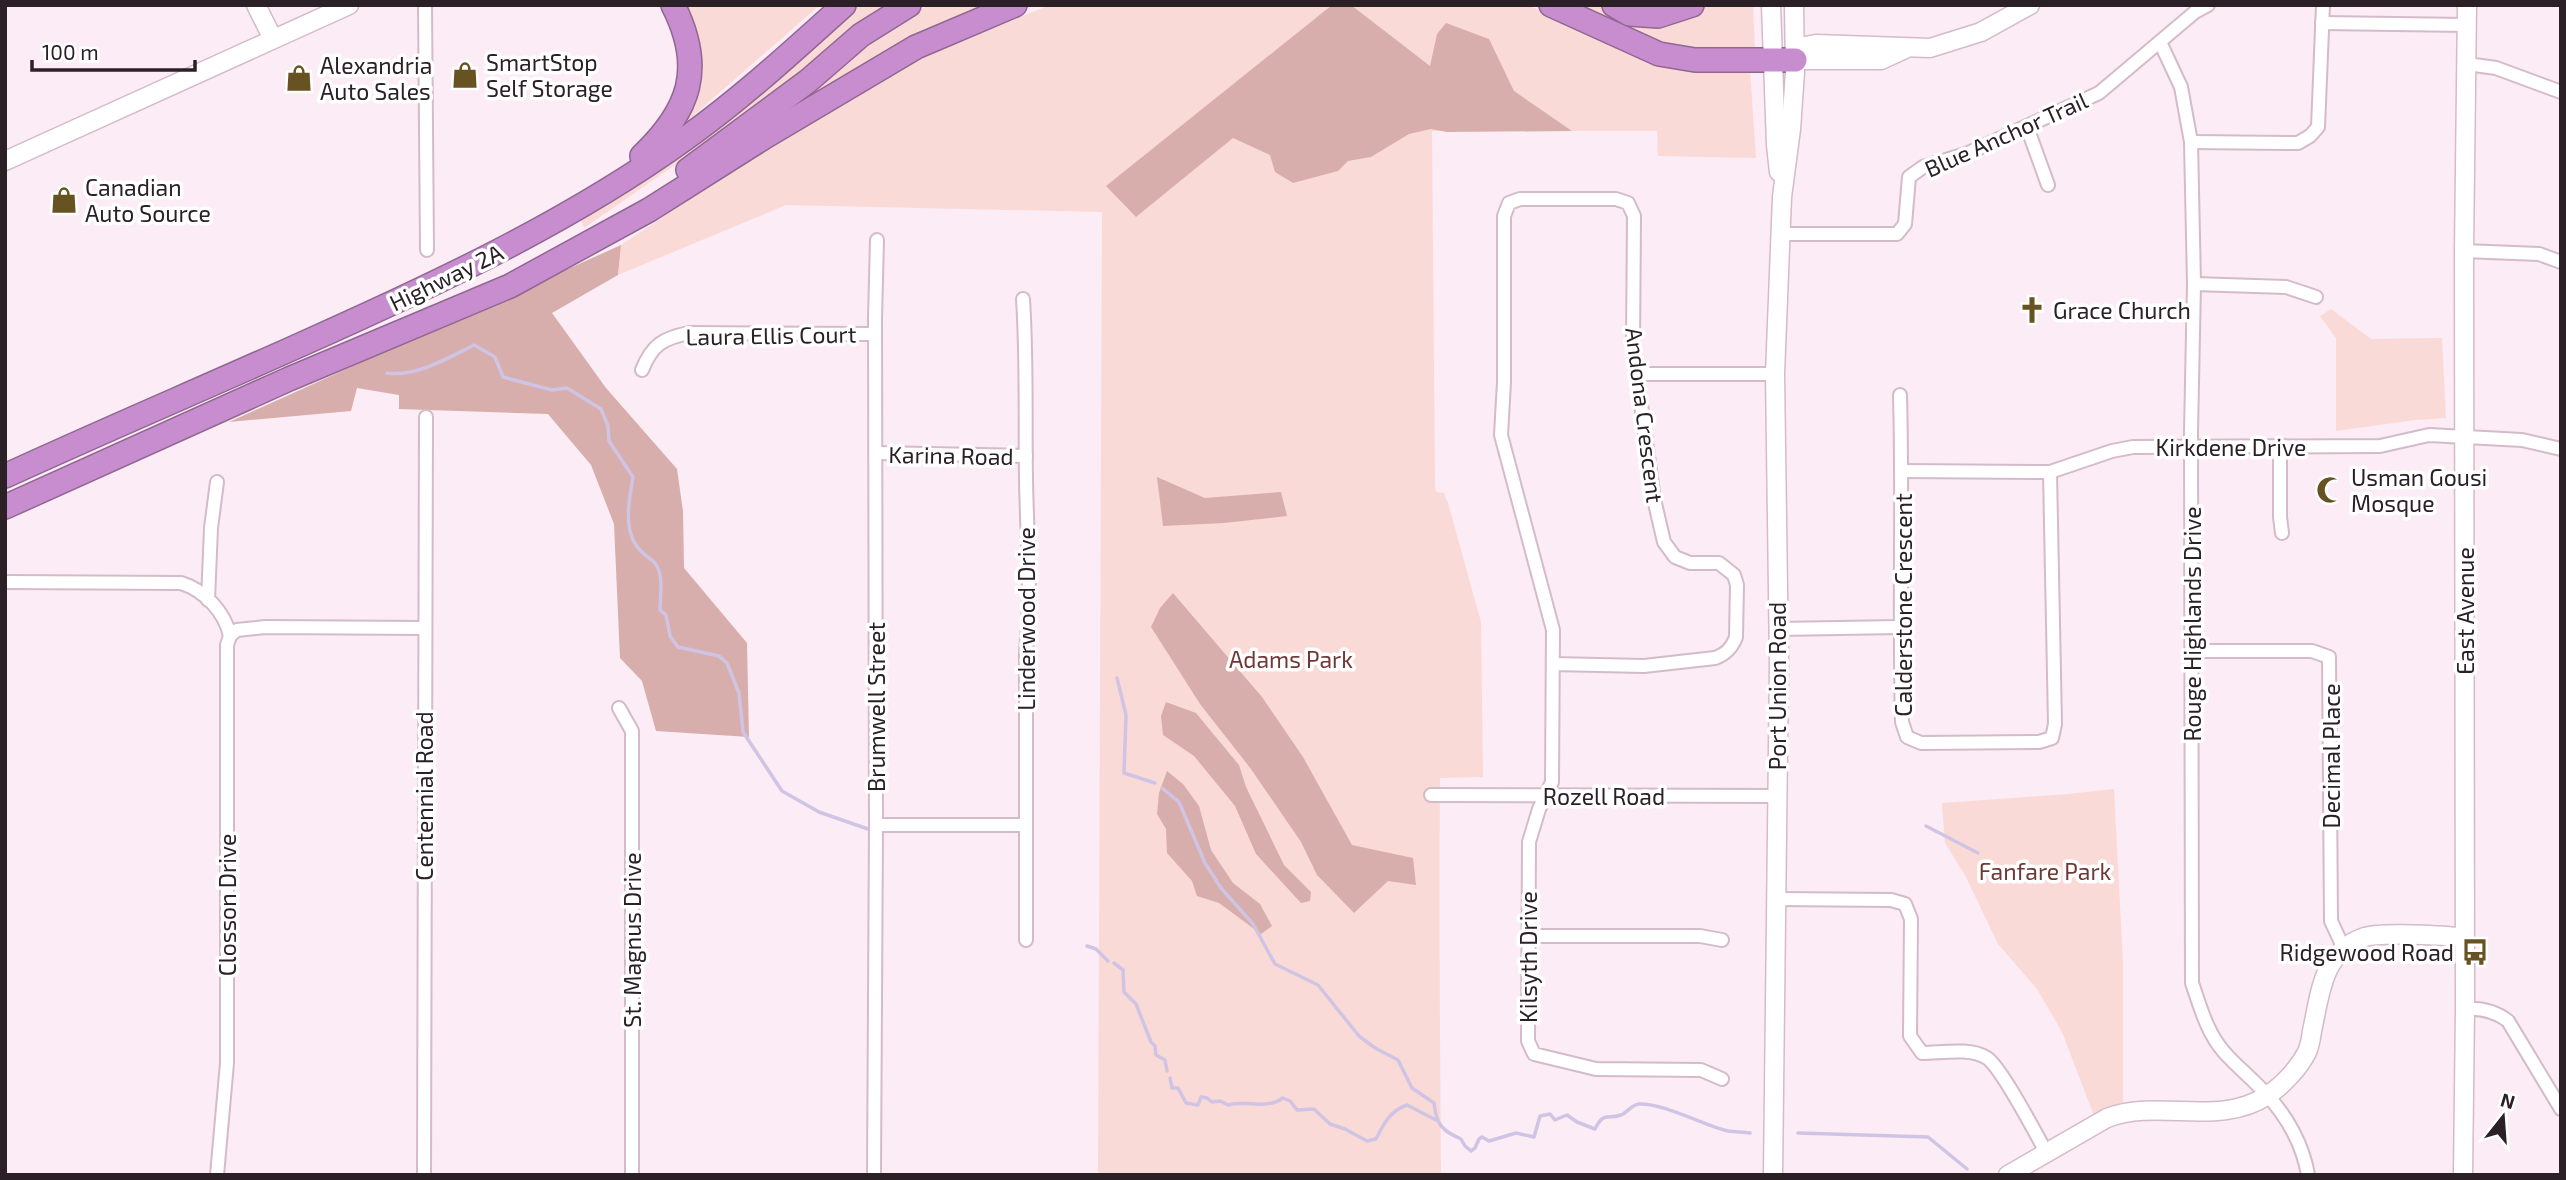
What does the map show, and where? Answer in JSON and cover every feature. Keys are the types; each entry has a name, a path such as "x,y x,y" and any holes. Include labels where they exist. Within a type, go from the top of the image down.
{"highway":[{"path":"585,202 633,164 658,140 681,107 691,82 688,47 673,5"},
{"name":"Highway 2A","path":"5,476 392,304 504,248 585,202 686,138 770,71 844,5"},
{"path":"510,286 636,210 808,81 861,35 909,5"},
{"path":"510,286 649,211 766,136 916,47 1015,5"},
{"path":"1550,5 1659,54 1695,60 1784,61"},
{"path":"1614,5 1629,14 1658,16 1692,5"},
{"name":"Highway 2A","path":"5,507 289,379 510,286"}],"street":[{"path":"256,5 273,39"},
{"path":"5,161 349,5"},
{"path":"425,5 427,250"},
{"name":"Port Union Road","path":"1771,5 1784,61"},
{"name":"Port Union Road","path":"1773,1175 1777,796 1775,374 1782,197 1776,145 1784,61 1794,5"},
{"path":"1784,61 1881,60 1906,49 1930,48 1981,32 2031,5"},
{"name":"Blue Anchor Trail","path":"1780,234 1897,233 1905,225 1909,177 1923,167 1966,153 2099,93 2195,12 2208,5"},
{"path":"2190,142 2298,143 2311,136 2318,127 2323,5"},
{"name":"East Avenue","path":"2463,1175 2464,251 2467,5"},
{"path":"2322,23 2468,25"},
{"name":"Rouge Highlands Drive","path":"2160,42 2181,87 2190,142 2194,284 2192,983 2202,1015 2222,1050 2268,1095 2290,1124 2306,1162 2308,1175"},
{"path":"2467,64 2497,68 2561,92"},
{"path":"2027,127 2048,185"},
{"name":"Andona Crescent","path":"1547,796 1552,782 1552,624 1501,435 1504,382 1504,216 1509,203 1520,199 1616,199 1628,203 1634,216 1633,346 1654,499 1664,542 1675,557 1690,563 1719,564 1734,575 1737,585 1736,637 1733,645 1723,655 1715,658 1644,666 1553,664"},
{"name":"Brumwell Street","path":"874,1175 877,240"},
{"path":"2464,251 2539,254 2561,262"},
{"path":"2194,284 2286,287 2316,297"},
{"name":"Linderwood Drive","path":"1023,299 1027,357 1029,620 1026,651 1026,940"},
{"name":"Laura Ellis Court","path":"642,370 650,350 675,336 689,333 875,334"},
{"path":"1637,374 1775,374"},
{"name":"Calderstone Crescent","path":"1900,396 1902,471 1899,627 1902,722 1907,737 1921,743 2039,742 2052,738 2055,724 2050,472"},
{"name":"Centennial Road","path":"424,1175 426,417"},
{"name":"Kirkdene Drive","path":"1902,471 2050,472 2133,446 2380,446 2429,435 2522,440 2561,450"},
{"path":"2280,447 2282,533"},
{"name":"Karina Road","path":"876,453 1026,456"},
{"path":"208,600 211,528 217,482"},
{"path":"5,582 181,583 200,591 224,618 230,636 237,630 265,627 424,628"},
{"path":"1777,629 1899,627"},
{"name":"Closson Drive","path":"217,1175 227,1063 227,645 230,636"},
{"name":"Decimal Place","path":"2192,651 2312,651 2329,657 2331,921 2344,949"},
{"name":"St. Magnus Drive","path":"619,708 632,731 632,1175"},
{"name":"Rozell Road","path":"1431,795 1777,796"},
{"name":"Kilsyth Drive","path":"1547,796 1539,810 1529,842 1528,1041 1534,1054 1596,1069 1702,1070 1722,1079"},
{"path":"876,825 1025,825"},
{"path":"1776,900 1891,900 1905,904 1911,919 1910,1036 1922,1053 1973,1053 1988,1058 1998,1070 2046,1152"},
{"path":"1529,936 1700,936 1722,940"},
{"path":"2008,1175 2122,1113 2141,1110 2229,1112 2268,1095 2290,1076 2308,1051 2325,973 2334,958 2344,949 2363,937 2463,937"},
{"path":"2465,1009 2477,1008 2499,1014 2508,1021 2561,1109"}],"green space":[{"path":"680,5 820,5 687,121 682,115"},
{"path":"860,5 884,5 724,131 584,228 580,218 725,122"},
{"path":"930,5 994,5 918,38 785,108 911,14"},
{"name":"Adams Park","path":"1050,5 1332,5 1327,9 1357,10 1351,5 1527,5 1601,36 1750,70 1756,158 1658,156 1657,131 1432,131 1435,485 1436,492 1444,493 1448,503 1481,622 1483,777 1440,778 1441,1175 1098,1175 1102,212 786,205 618,275 621,245 838,101 926,55"},
{"path":"1567,5 1603,5 1626,20 1702,5 1753,5 1755,49 1671,46 1637,36"},
{"path":"2331,309 2371,339 2442,338 2446,418 2336,431 2336,338 2320,316"},
{"name":"Fanfare Park","path":"2114,789 2123,963 2123,1109 2096,1121 2062,1032 2037,989 1998,944 1965,875 1945,843 1942,803"}],"shaded area":[{"path":"1332,5 1351,5 1430,66 1437,34 1446,23 1489,39 1514,91 1572,131 1447,132 1431,129 1409,134 1371,157 1348,161 1338,171 1293,183 1275,172 1270,155 1233,138 1136,217 1106,186"},
{"path":"621,245 618,275 552,313 606,388 677,469 683,511 684,568 747,643 749,737 656,731 642,681 620,658 614,524 591,465 548,414 399,409 399,395 357,388 351,411 229,422"},
{"path":"1157,477 1205,498 1281,492 1287,516 1163,526"},
{"path":"1173,593 1262,697 1303,757 1352,845 1413,858 1416,885 1388,881 1354,913 1317,875 1301,842 1251,769 1200,704 1151,627 1160,608"},
{"path":"1166,702 1196,713 1239,765 1246,787 1284,865 1311,892 1310,901 1301,903 1256,854 1235,806 1194,756 1163,735 1161,716"},
{"path":"1167,771 1183,784 1199,806 1211,850 1233,883 1260,904 1272,926 1261,934 1219,903 1197,896 1192,881 1167,853 1166,829 1157,814 1159,793"}],"waterway":[{"path":"387,373 421,369 474,345 495,357 503,377 552,390 567,388 601,409 608,426 609,441 633,477 628,516 631,535 635,544 659,571 660,610 666,615 670,636 678,647 719,656 727,663 739,693 743,732 782,791 819,812 868,829"},
{"path":"1117,678 1126,715 1124,773 1155,783"},
{"path":"1162,788 1179,802 1205,863 1221,888 1253,924 1275,964 1318,985 1359,1036 1398,1060 1412,1088 1434,1103 1441,1126 1461,1139 1471,1151 1482,1137 1489,1141 1516,1133 1534,1137 1540,1116 1550,1114 1555,1120 1567,1115 1595,1129 1603,1118 1621,1115 1639,1104 1671,1110 1728,1131 1750,1133"},
{"path":"1926,826 1978,853"},
{"path":"1087,946 1096,949 1108,961"},
{"path":"1114,963 1123,970 1124,992 1136,1004 1155,1046 1156,1055 1165,1060 1167,1071"},
{"path":"1170,1078 1172,1088 1178,1088 1186,1103 1198,1105 1201,1097 1228,1105 1263,1104 1277,1102 1283,1098 1290,1101 1297,1110 1314,1109 1330,1124 1367,1141 1376,1139 1392,1114 1407,1105 1436,1120"},
{"path":"1798,1133 1928,1137 1967,1169"}],"place":[{"name":"SmartStop Self Storage","path":"465,75"},
{"name":"Alexandria Auto Sales","path":"299,78"},
{"name":"Canadian Auto Source","path":"64,200"},
{"name":"Grace Church","path":"2032,310"},
{"name":"Usman Gousi Mosque","path":"2330,490"},
{"name":"Ridgewood Road","path":"2475,952"}]}
